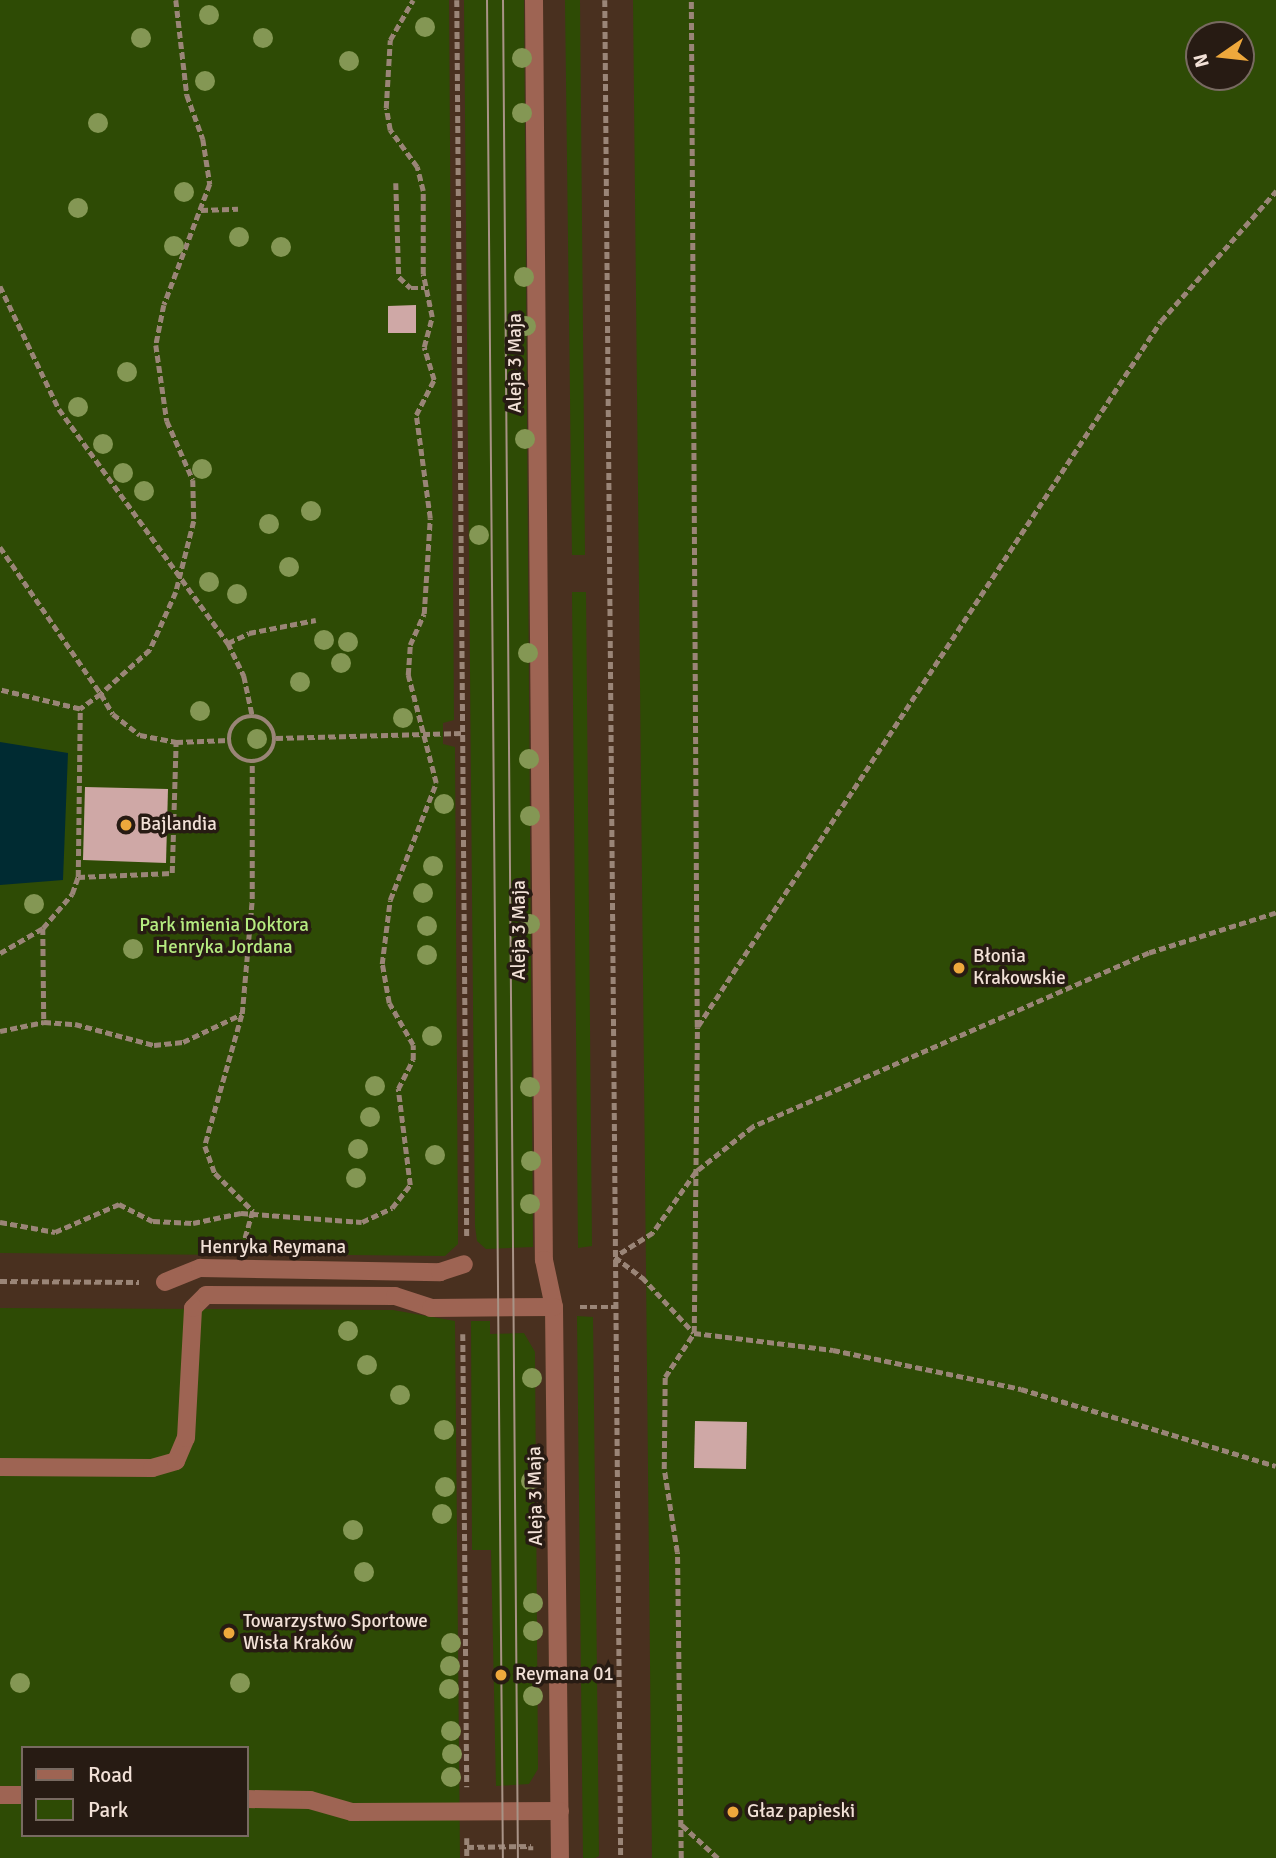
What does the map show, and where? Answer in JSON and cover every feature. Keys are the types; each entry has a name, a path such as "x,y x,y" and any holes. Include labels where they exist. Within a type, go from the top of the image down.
{"street":[{"name":"Aleja 3 Maja","path":"534,0 544,1260 554,1307 560,1858"},
{"name":"Henryka Reymana","path":"165,1282 189,1269 440,1272 464,1265"},
{"path":"0,1467 152,1468 176,1461 186,1438 193,1308 206,1295 395,1296 430,1308 554,1307"},
{"path":"0,1795 21,1796"},
{"path":"248,1799 310,1800 352,1812 560,1811"}],"path":[{"path":"0,690 80,709 102,694 150,650 182,574 195,496 167,421 156,345 164,305 201,209 210,172 187,95 176,0"},
{"path":"0,1222 55,1232 119,1204 153,1221 193,1223 253,1213 362,1222 392,1208 410,1185 398,1089 413,1060 414,1045 389,1003 383,951 393,889 435,792 436,771 408,675 410,645 424,614 430,518 416,415 434,380 424,347 432,317 425,288 421,178 413,161 396,140 386,108 390,40 413,0"},
{"path":"457,0 464,1265"},
{"path":"605,0 621,1858"},
{"path":"681,1858 677,1552 664,1469 665,1377 694,1333 697,1027 691,0"},
{"path":"396,183 399,277 411,288 425,288"},
{"path":"697,1027 1161,321 1276,191"},
{"path":"201,209 238,209"},
{"path":"0,286 59,410 182,574 228,643 244,676 252,715"},
{"path":"0,547 128,728 140,735 176,742 229,740"},
{"path":"228,643 276,626 316,620"},
{"path":"0,953 43,928 72,894 78,877 80,709"},
{"path":"252,715 266,719 276,738 272,752 252,762 239,757 229,740 233,726 252,715"},
{"path":"276,738 463,733"},
{"path":"78,877 172,873 176,742"},
{"path":"252,762 252,899 242,1014 205,1146 210,1166 253,1213"},
{"path":"615,1257 653,1233 696,1172 753,1127 1149,953 1276,913"},
{"path":"43,928 44,1022"},
{"path":"0,1031 44,1022 75,1024 154,1045 183,1042 242,1014"},
{"path":"244,1268 244,1236 253,1213"},
{"path":"615,1257 642,1277 694,1333 833,1350 1021,1389 1276,1466"},
{"path":"0,1281 165,1282"},
{"path":"554,1307 616,1307"},
{"path":"463,1308 467,1858"},
{"path":"681,1825 718,1858"},
{"path":"467,1847 531,1846 531,1858"}],"green space":[{"name":"Park imienia Doktora Henryka Jordana","path":"0,0 449,0 454,720 443,723 443,744 455,747 458,1244 445,1256 254,1254 254,1240 238,1240 237,1255 0,1253"},
{"path":"464,0 524,0 533,1247 486,1249 477,1241 475,1226"},
{"path":"565,0 580,0 585,555 572,555"},
{"name":"Błonia Krakowskie","path":"633,0 1276,0 1276,1858 652,1858"},
{"path":"572,592 586,592 592,1246 578,1248"},
{"name":"Towarzystwo Sportowe Wisła Kraków","path":"0,1308 393,1310 455,1321 460,1858 0,1858"},
{"path":"577,1316 593,1317 599,1856 595,1858 583,1858"},
{"path":"471,1321 490,1321 490,1334 524,1333 535,1352 538,1769 529,1784 496,1786 491,1550 472,1550"}],"water":[{"path":"0,742 68,753 63,880 0,885"}],"building":[{"path":"416,305 416,333 388,333 388,306"},
{"name":"Bajlandia","path":"85,787 168,789 166,863 83,860"},
{"path":"695,1421 747,1422 746,1469 694,1468"}],"tram line":[{"path":"487,0 503,1858"},
{"path":"503,0 518,1858"}],"place":[{"name":"Bajlandia","path":"126,825"},
{"name":"Błonia Krakowskie","path":"959,968"},
{"name":"Towarzystwo Sportowe Wisła Kraków","path":"229,1633"},
{"name":"Reymana 01","path":"501,1675"},
{"name":"Głaz papieski","path":"733,1812"}]}
